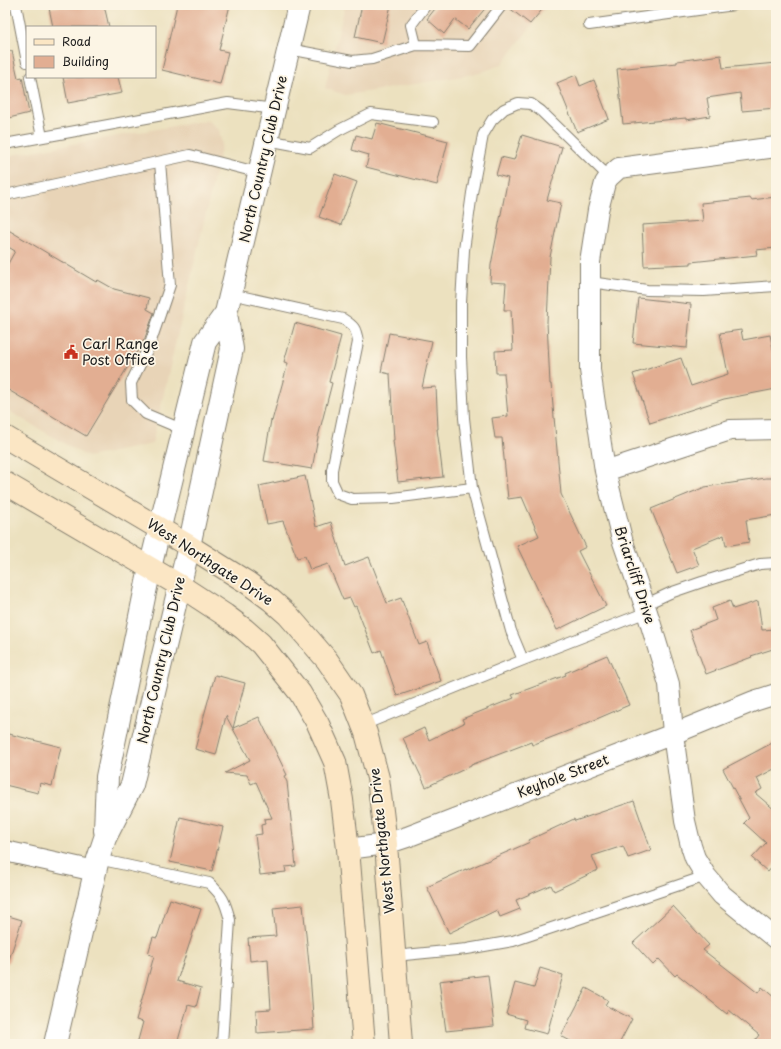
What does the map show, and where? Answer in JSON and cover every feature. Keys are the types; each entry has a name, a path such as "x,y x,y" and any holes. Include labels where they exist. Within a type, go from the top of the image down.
{"main road":[{"name":"West Northgate Drive","path":"5,437 160,528 248,583 271,600 288,615 327,660 351,695 366,733 378,778 386,844 401,1044"},
{"path":"5,483 179,585 225,615 261,644 300,693 318,724 334,762 342,800 348,849 364,1044"}],"street":[{"name":"North Country Club Drive","path":"55,1044 97,865 105,838 132,785 189,546 232,349 229,303 299,5"},
{"path":"609,177 619,168 776,146"},
{"name":"Briarcliff Drive","path":"609,177 605,183 598,210 590,262 590,370 605,471 622,539 669,684 673,734 686,822 695,858 706,876 722,895 776,939"},
{"name":"North Country Club Drive","path":"105,838 107,777 150,568 205,342 229,303"},
{"path":"605,471 730,430 776,429"},
{"name":"Keyhole Street","path":"348,849 386,844 673,734 754,701 776,694"},
{"path":"5,851 97,865"}],"lane":[{"path":"16,5 26,57"},
{"path":"416,45 411,25 426,5"},
{"path":"289,49 352,61 372,59 416,45 470,46 502,5"},
{"path":"589,25 734,5"},
{"path":"30,78 42,138"},
{"path":"5,144 228,102 275,109"},
{"path":"522,660 511,631 472,488 464,418 461,357 461,303 464,250 472,193 483,134 492,120 504,109 518,103 531,104 541,111 609,177"},
{"path":"267,140 310,148 339,130 371,114 432,122"},
{"path":"5,195 190,155 260,173"},
{"path":"160,162 170,285 150,344 131,383 132,400 146,414 184,430"},
{"path":"590,282 647,290 690,291 776,286"},
{"path":"229,303 343,319 352,325 357,332 358,342 332,470 332,481 338,494 352,499 393,498 472,488"},
{"path":"363,725 645,609 670,594 702,582 760,564 776,563"},
{"path":"97,865 209,883 220,893 226,905 230,920 222,1044"},
{"path":"394,956 467,949 513,941 706,876"}],"shaded area":[{"path":"345,5 548,5 502,64 480,73 345,95 325,88"},
{"path":"208,120 219,130 222,144 152,444 88,457 5,409 5,156"}],"building":[{"path":"65,5 104,5 109,26 53,26 49,8"},
{"path":"177,5 230,5 219,50 228,52 220,84 162,70"},
{"path":"362,5 391,5 382,43 355,37"},
{"path":"438,5 488,5 468,29 455,19 444,34 427,19"},
{"path":"508,5 546,5 530,24 508,7"},
{"path":"12,51 18,78 22,77 29,113 5,119 5,52"},
{"path":"721,55 723,68 776,63 776,108 742,111 740,93 707,98 710,116 686,120 686,118 623,124 617,69 677,63 677,61"},
{"path":"576,75 580,86 594,80 609,119 577,132 557,83"},
{"path":"63,78 118,78 122,93 68,103"},
{"path":"377,123 448,141 437,185 366,167 369,155 352,150 356,135 372,139"},
{"path":"522,135 562,147 547,200 561,203 550,257 547,322 550,384 561,494 586,547 578,551 606,606 557,630 517,546 539,536 522,497 508,499 502,438 495,438 492,418 508,416 504,373 496,373 495,351 513,350 511,310 504,310 506,283 490,282 491,265 508,178 496,175 501,157 514,160"},
{"path":"335,174 357,182 341,225 319,217"},
{"path":"776,197 776,248 756,250 757,255 691,262 691,264 644,266 642,225 703,221 701,203"},
{"name":"Carl Range Post Office","path":"5,228 96,282 98,280 114,289 149,298 147,309 154,313 145,338 86,436 5,388 5,269 15,251 5,245"},
{"path":"638,298 691,304 687,348 633,343"},
{"path":"295,323 341,336 329,382 332,383 318,437 312,469 264,461 271,420 272,421 288,363 284,362"},
{"path":"741,330 743,340 770,335 776,362 776,389 724,399 650,423 633,374 681,358 691,386 728,374 720,333"},
{"path":"389,333 432,341 422,388 436,387 437,429 443,477 398,482 393,440 390,374 381,372"},
{"path":"305,476 316,527 331,522 345,566 369,557 387,603 401,598 419,645 427,642 441,681 397,696 381,650 374,653 356,606 354,607 350,598 343,600 328,564 310,570 305,556 297,558 283,521 267,524 259,486"},
{"path":"766,478 776,478 776,515 746,520 749,542 726,546 724,535 692,548 699,565 677,573 651,509 705,487"},
{"path":"730,601 733,609 758,601 762,630 776,629 776,648 751,656 752,657 706,674 690,630 716,620 712,608"},
{"path":"607,655 629,705 532,745 531,742 471,765 426,787 403,738 424,728 429,740 464,723 462,719 514,698 512,695 566,675 565,673"},
{"path":"215,675 245,683 233,728 259,717 287,775 284,776 287,782 296,866 285,867 286,872 260,875 255,835 262,834 261,825 265,824 264,819 272,818 256,782 251,784 247,775 225,773 250,760 226,716 216,755 195,749"},
{"path":"5,733 61,747 52,786 40,783 38,793 5,785"},
{"path":"776,741 776,768 757,778 762,789 755,793 776,811 776,862 768,872 752,858 766,843 744,823 749,818 723,769"},
{"path":"634,801 651,850 628,858 623,846 592,856 598,870 554,891 551,885 516,900 520,909 500,917 497,910 449,933 427,887 530,842 529,840 574,819 575,821"},
{"path":"180,817 223,827 212,871 170,862"},
{"path":"170,899 201,909 177,981 201,988 196,1007 188,1005 177,1044 137,1044 143,1022 136,1020 154,956 148,954 153,937 157,938"},
{"path":"303,905 314,1029 257,1033 256,1010 271,1009 268,959 250,961 248,938 276,936 273,908"},
{"path":"673,906 709,945 703,950 758,993 762,987 776,999 776,1044 752,1044 759,1035 729,1010 727,1014 677,974 675,976 659,959 653,965 633,943"},
{"path":"5,915 22,920 8,963 5,962"},
{"path":"540,968 563,975 547,1034 524,1028 526,1020 506,1014 515,983 534,988"},
{"path":"488,975 494,1026 446,1031 439,981"},
{"path":"586,988 608,1000 605,1005 632,1019 619,1044 576,1044 561,1036"}],"place":[{"name":"Carl Range Post Office","path":"71,352"}]}
